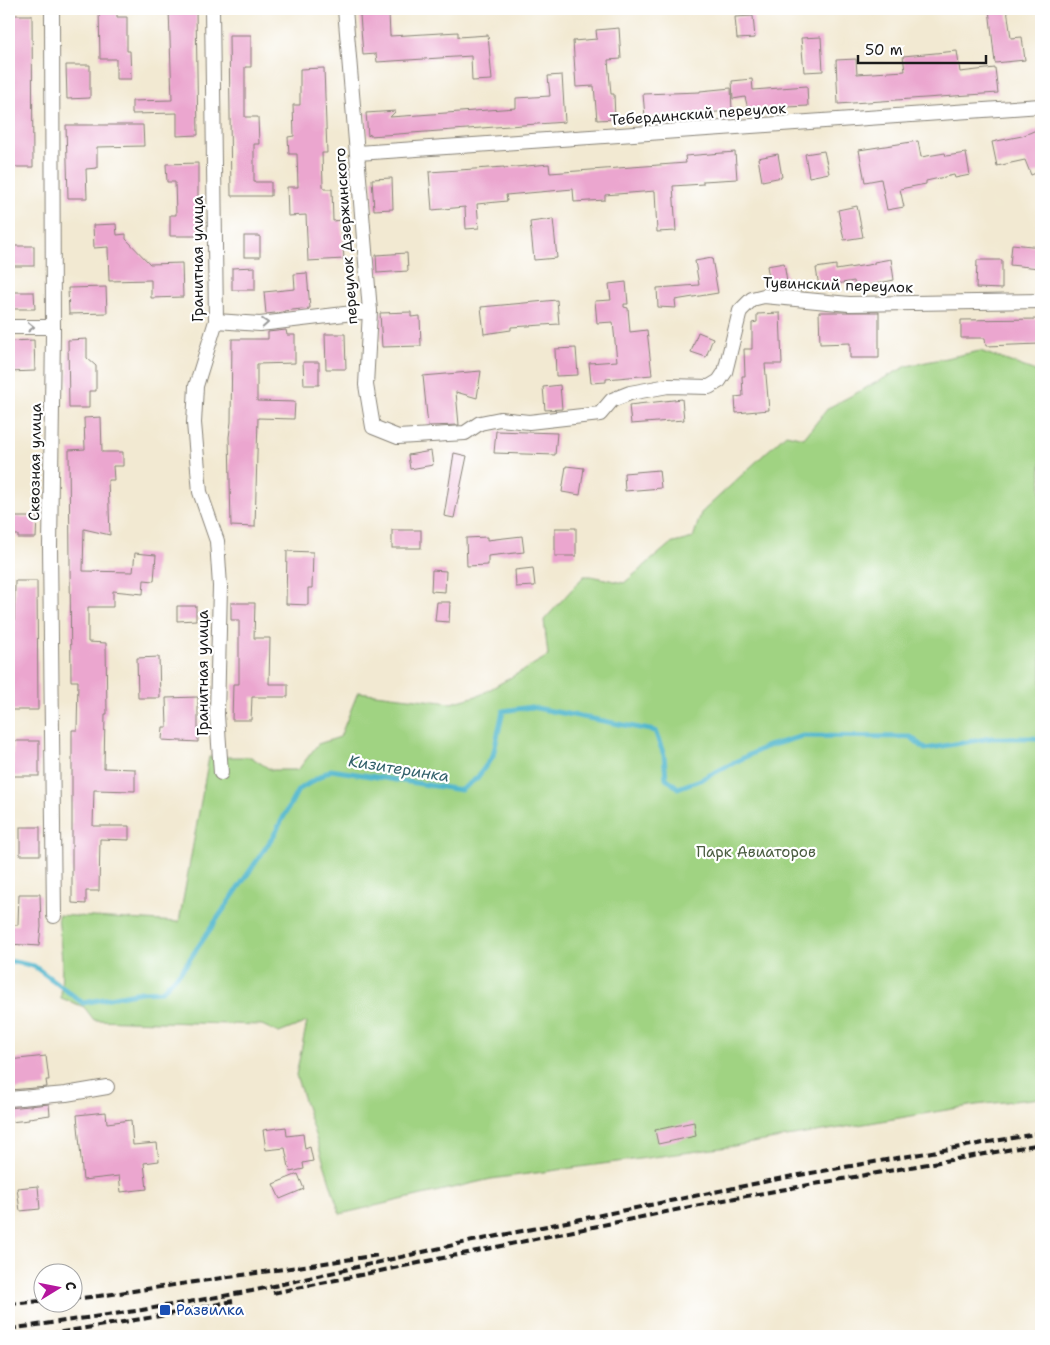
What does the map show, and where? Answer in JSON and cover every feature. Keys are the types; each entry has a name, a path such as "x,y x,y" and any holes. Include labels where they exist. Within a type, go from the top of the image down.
{"street":[{"name":"Сквозная улица","path":"52,9 53,327 50,547 54,916"},
{"name":"Гранитная улица","path":"212,9 216,321 196,386 194,423 200,492 217,541 220,586 217,715 221,773"},
{"name":"переулок Дзержинского","path":"344,9 358,153 370,311 366,385 373,427 398,437 465,433"},
{"name":"Тебердинский переулок","path":"358,153 1041,106"},
{"name":"Тувинский переулок","path":"465,433 480,423 500,419 529,422 600,414 612,400 630,393 668,386 709,387 719,381 725,372 740,311 752,299 764,296 849,304 1041,301"},
{"path":"216,321 260,324 370,311"},
{"path":"9,326 53,327"},
{"path":"9,1098 66,1094 107,1087"}],"green space":[{"name":"Парк Авиаторов","path":"980,351 1041,373 1041,1098 976,1105 728,1147 491,1179 340,1214 296,1075 307,1022 279,1033 262,1025 94,1020 84,1007 61,998 62,960 58,915 179,922 209,757 251,757 271,770 298,770 318,744 340,737 358,692 451,703 480,695 548,656 544,620 584,576 624,583 670,544 693,538 701,513 786,434 804,438 828,408 907,366"}],"building":[{"path":"99,9 117,9 117,17 127,17 127,51 130,51 131,79 116,79 116,59 100,59"},
{"path":"169,9 196,9 198,135 177,136 177,113 132,114 132,101 172,100"},
{"path":"989,9 1007,9 1011,38 1022,37 1025,60 995,63"},
{"path":"389,13 390,36 458,32 458,37 488,35 492,80 472,81 471,56 377,62 376,54 363,55 360,15"},
{"path":"9,15 32,15 33,167 10,167 9,82 12,82"},
{"path":"753,16 755,38 737,39 735,17"},
{"path":"619,28 621,59 608,60 611,94 614,94 615,119 597,120 594,86 576,87 573,41 597,39 596,30"},
{"path":"229,35 251,35 251,67 245,67 245,117 258,117 259,144 254,144 254,182 271,182 271,196 231,196"},
{"path":"821,37 823,71 804,72 801,38"},
{"path":"957,51 960,72 995,68 998,93 838,104 836,60 856,59 857,74 905,71 903,56"},
{"path":"66,65 90,65 90,98 67,99"},
{"path":"324,68 327,153 322,153 323,186 324,189 332,189 333,221 341,220 344,259 308,261 306,215 288,216 287,187 298,187 297,154 289,154 288,137 294,136 293,105 300,105 300,69"},
{"path":"562,75 565,122 370,136 370,134 368,136 366,113 396,111 390,117 516,108 516,98 550,96 548,76"},
{"path":"752,79 753,90 807,86 808,106 748,109 745,97 733,99 732,81"},
{"path":"731,88 732,111 645,117 643,94 700,92"},
{"path":"66,125 143,125 144,146 97,147 97,168 86,169 87,198 68,198"},
{"path":"1041,128 1041,171 1031,175 1025,160 997,166 992,142 1022,136"},
{"path":"918,141 921,157 945,153 946,156 966,153 970,175 955,178 954,175 926,181 926,184 900,189 904,207 887,210 881,179 865,182 859,150"},
{"path":"824,151 829,173 809,177 805,154"},
{"path":"735,152 737,179 703,181 703,184 673,186 676,231 657,232 655,191 605,195 605,200 574,202 573,189 506,195 507,201 477,204 479,228 466,229 465,207 432,210 429,172 549,164 550,173 686,163 685,156"},
{"path":"778,154 782,177 762,181 758,158"},
{"path":"198,163 198,236 170,236 170,215 176,215 175,182 167,182 166,164"},
{"path":"392,178 393,209 374,210 372,179"},
{"path":"857,206 863,237 844,240 838,210"},
{"path":"553,219 557,258 534,260 530,222"},
{"path":"116,224 117,235 126,234 126,239 150,264 182,263 183,297 151,298 151,280 109,281 108,247 94,248 93,225"},
{"path":"244,236 260,236 260,257 244,257"},
{"path":"1012,244 1041,247 1039,268 1010,265"},
{"path":"9,246 34,246 34,266 9,266"},
{"path":"407,253 408,271 377,273 376,255"},
{"path":"712,258 718,293 675,300 676,308 658,307 657,288 699,285 695,261"},
{"path":"891,259 894,280 855,288 854,281 819,287 816,268 836,265 836,270 874,264 874,262"},
{"path":"977,260 1002,260 1002,289 976,288"},
{"path":"784,263 787,282 770,284 767,266"},
{"path":"255,267 255,290 232,290 232,268"},
{"path":"307,273 310,308 266,314 264,292 295,289 294,274"},
{"path":"626,282 628,304 624,304 624,307 628,308 630,332 647,330 652,375 606,379 606,382 591,383 589,363 617,361 613,322 597,323 595,301 611,300 609,284"},
{"path":"106,287 107,313 69,314 68,288"},
{"path":"11,292 34,292 35,309 12,309"},
{"path":"557,300 559,324 511,327 511,330 484,334 481,307"},
{"path":"411,312 411,317 420,316 421,346 382,347 380,313"},
{"path":"819,312 879,312 879,358 850,358 850,343 820,344"},
{"path":"780,313 782,364 765,364 769,410 736,413 735,397 743,396 742,376 745,376 744,349 752,349 752,323 757,322 757,314"},
{"path":"1039,319 1040,344 986,346 985,338 961,338 961,320"},
{"path":"286,330 287,335 295,335 295,363 257,364 257,401 295,402 294,419 258,418 255,527 231,526 229,437 231,422 232,339 268,339 268,332"},
{"path":"698,332 713,338 706,357 691,352"},
{"path":"325,334 345,334 346,369 326,369"},
{"path":"87,339 87,358 96,366 96,391 89,391 89,408 69,408 68,340"},
{"path":"34,340 35,371 9,372 9,341"},
{"path":"576,348 578,375 556,376 555,349"},
{"path":"303,362 319,362 319,385 304,385"},
{"path":"481,371 477,398 456,392 459,425 428,426 423,376"},
{"path":"560,385 562,409 545,410 543,387"},
{"path":"682,399 684,420 631,424 629,405"},
{"path":"101,417 102,452 123,452 123,466 113,466 114,480 108,480 110,535 84,529 83,571 133,572 135,553 156,555 154,581 144,580 143,594 113,591 113,607 88,607 88,642 106,643 107,714 105,714 104,768 135,769 135,791 94,790 93,826 129,826 129,840 100,839 99,891 86,891 86,904 72,903 72,730 77,730 78,681 71,681 69,450 85,449 84,418"},
{"path":"496,431 557,433 555,455 494,453"},
{"path":"431,451 433,465 410,469 408,455"},
{"path":"454,453 467,456 454,518 444,516"},
{"path":"566,466 584,468 580,495 562,492"},
{"path":"659,470 661,488 625,491 624,473"},
{"path":"9,517 37,517 36,538 18,538 18,535 9,535"},
{"path":"555,528 576,528 576,556 555,556"},
{"path":"392,530 421,530 421,548 392,548"},
{"path":"522,536 524,552 488,556 488,565 467,566 466,538 487,537 487,540"},
{"path":"287,551 313,552 312,588 308,588 308,605 286,604"},
{"path":"533,568 535,586 516,587 515,570"},
{"path":"432,570 446,571 445,592 431,591"},
{"path":"15,581 37,581 38,710 9,710 9,633 14,633"},
{"path":"437,602 450,602 449,622 435,621"},
{"path":"231,603 255,603 254,638 270,638 269,684 288,684 288,697 252,697 251,720 232,720 233,684 239,684 239,620 231,620"},
{"path":"177,606 196,606 196,620 177,621"},
{"path":"159,657 160,698 138,698 137,658"},
{"path":"198,697 198,742 162,740 163,727 167,727 166,698"},
{"path":"13,741 39,741 39,776 13,776"},
{"path":"20,827 40,827 40,855 20,855"},
{"path":"19,894 40,894 41,927 39,946 9,944 9,925 18,925"},
{"path":"46,1056 49,1080 46,1080 47,1087 9,1090 9,1060"},
{"path":"49,1104 50,1115 10,1122 9,1108"},
{"path":"106,1112 107,1123 131,1120 133,1145 157,1143 159,1161 144,1163 147,1189 121,1192 119,1176 83,1180 77,1115"},
{"path":"694,1122 696,1136 658,1144 655,1130"},
{"path":"286,1127 287,1136 303,1134 305,1149 310,1147 313,1161 303,1163 304,1169 290,1172 285,1148 266,1150 263,1130"},
{"path":"298,1174 304,1189 280,1199 273,1184"},
{"path":"38,1186 40,1209 20,1211 17,1188"}],"waterway":[{"name":"Кизитеринка","path":"9,961 34,966 83,1003 141,992 162,991 183,969 273,837 298,790 331,770 461,790 477,778 493,756 503,711 531,707 655,731 664,755 666,778 678,788 700,780 765,747 803,736 911,737 925,749 991,738 1034,738 1041,741"}],"railway":[{"path":"9,1329 142,1310 252,1291 458,1244 788,1177 1041,1133"},
{"path":"273,1293 724,1200 1041,1144"},
{"path":"82,1298 379,1255"},
{"path":"37,1336 160,1316 233,1301"},
{"path":"9,1304 32,1302"}],"place":[{"name":"Развилка","path":"165,1310"}]}
